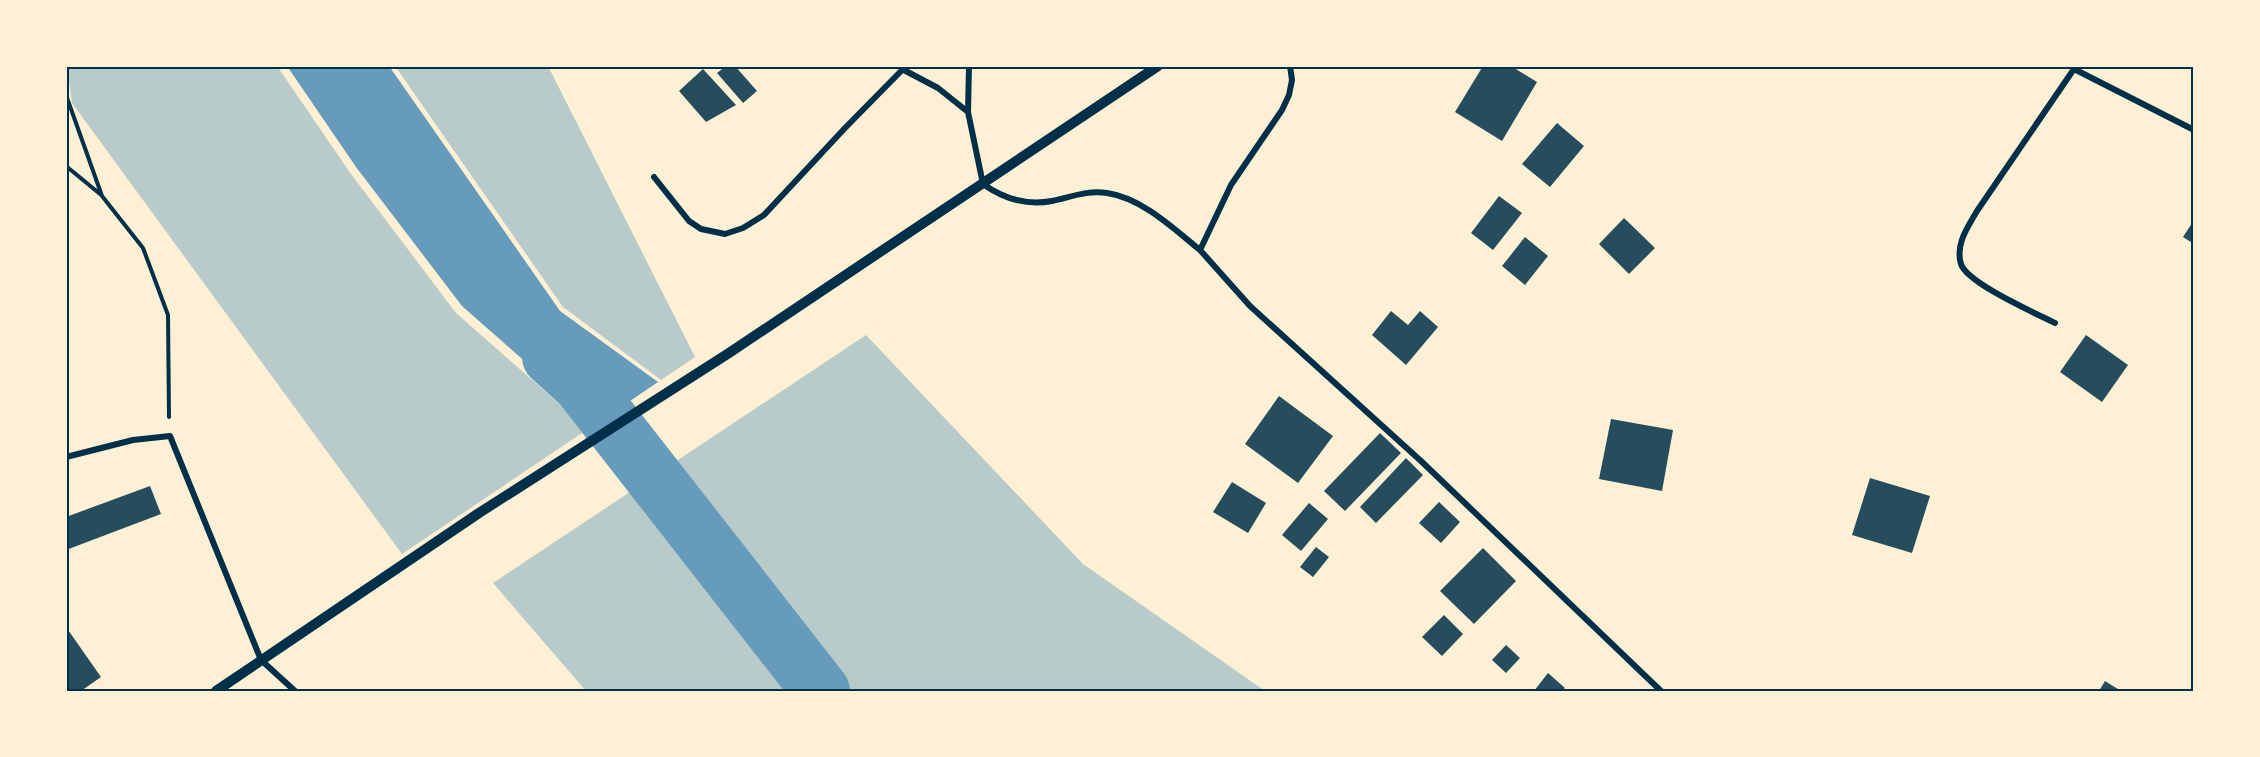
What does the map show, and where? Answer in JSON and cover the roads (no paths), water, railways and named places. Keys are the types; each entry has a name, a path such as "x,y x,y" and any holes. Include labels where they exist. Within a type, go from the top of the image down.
{"street":[{"path":"969,66 968,112 983,184 1000,196 1022,202 1051,201 1093,192 1123,197 1169,225 1200,250 1250,306 1421,461 1661,691"},
{"path":"216,691 479,513 729,353 1158,66"},
{"path":"1200,250 1231,185 1282,110 1292,80 1290,66"},
{"path":"654,177 688,221 701,229 725,234 743,228 764,215 904,68 938,88 968,112"},
{"path":"2055,323 1971,277 1961,266 1960,254 1965,232 1977,211 2076,68 2194,130"},
{"path":"66,457 133,440 170,436 261,660 295,691"}],"water":[{"path":"287,66 389,66 560,311 658,382 596,424 462,306 356,167"}],"waterway":[{"path":"551,357 581,384 821,691"}]}
